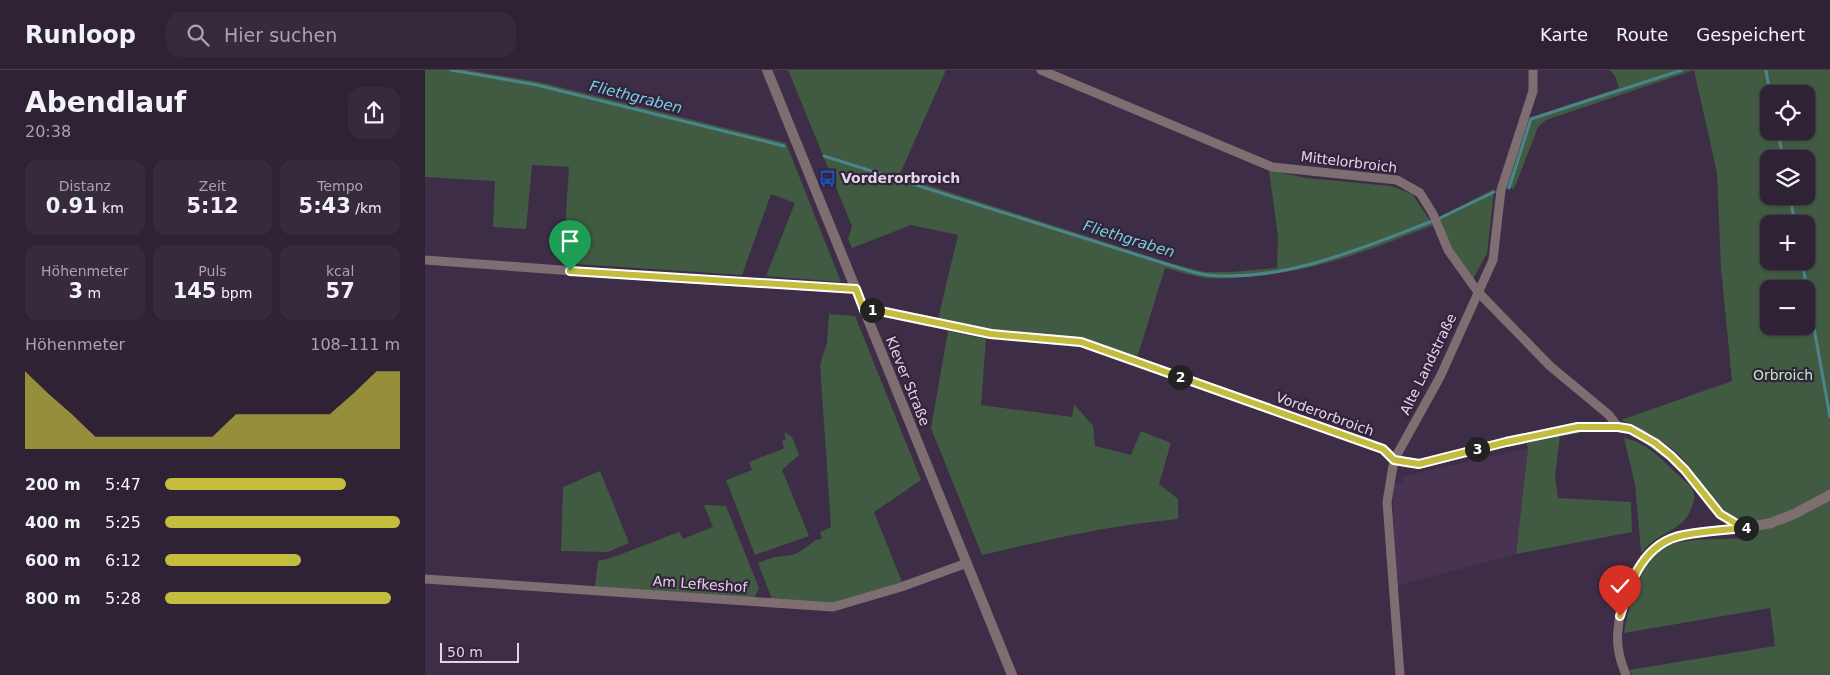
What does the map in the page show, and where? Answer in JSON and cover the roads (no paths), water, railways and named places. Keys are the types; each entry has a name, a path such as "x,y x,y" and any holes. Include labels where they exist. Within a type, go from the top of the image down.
{"street":[{"name":"Klever Straße","path":"767,70 1012,675"},
{"name":"Mittelorbroich","path":"1041,70 1272,167 1397,180 1420,193 1433,214 1448,250 1478,292 1550,366 1609,415 1618,427"},
{"name":"Alte Landstraße","path":"1400,675 1387,502 1394,460 1440,378 1493,260 1501,190 1533,92 1533,70"},
{"path":"425,260 856,289"},
{"name":"Vorderorbroich","path":"864,310 875,310 991,334 1081,342 1383,449 1394,460 1419,464 1506,442 1578,427 1618,427 1630,429 1655,443 1685,470 1720,514 1740,526 1749,527"},
{"path":"1626,675 1618,645 1617,630 1620,616 1633,578 1648,555 1659,545 1682,535 1771,523 1794,514 1830,495"},
{"name":"Am Lefkeshof","path":"425,579 833,607 901,587 967,563"}],"waterway":[{"name":"Fliethgraben","path":"451,70 537,85 784,146"},
{"name":"Fliethgraben","path":"1509,188 1531,119 1682,70"},
{"path":"1766,70 1768,85"},
{"path":"1780,140 1781,150"},
{"name":"Fliethgraben","path":"824,156 1185,270 1207,275 1236,276 1293,268 1376,243 1430,222"},
{"name":"Fliethgraben","path":"1440,218 1494,192"},
{"path":"1792,205 1793,215"},
{"path":"1804,270 1830,417"}],"place":[{"name":"Vorderorbroich","path":"827,178"}],"park label":[{"name":"Orbroich","path":"1783,375"}]}
